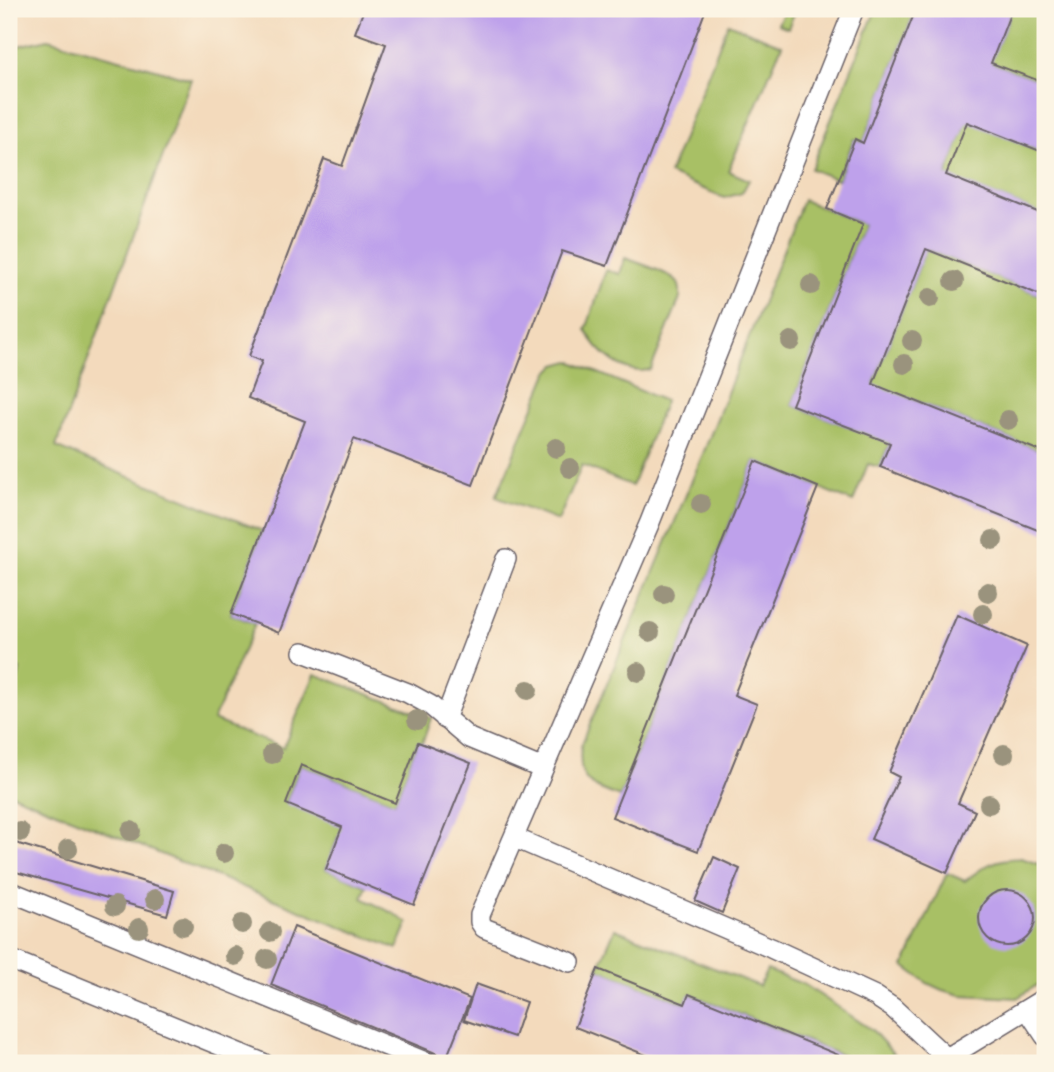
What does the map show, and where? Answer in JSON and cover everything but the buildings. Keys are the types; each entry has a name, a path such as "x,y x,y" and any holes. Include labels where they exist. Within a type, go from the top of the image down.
{"lane":[{"path":"570,962 484,928 480,915 650,523 854,9"},
{"path":"445,719 506,559"},
{"path":"303,652 408,694 429,705 469,737 543,769"},
{"path":"514,838 771,948 875,996 893,1008 949,1060 1045,998"},
{"path":"9,891 428,1063"},
{"path":"9,959 263,1063"},
{"path":"1027,1009 1045,1036"}],"green space":[{"path":"785,9 796,9 788,28 778,24"},
{"path":"876,9 916,9 863,143 854,139 838,180 811,169"},
{"path":"1012,9 1045,9 1045,67 1040,81 990,63"},
{"path":"728,23 782,45 728,171 749,180 742,193 724,198 669,174"},
{"path":"48,39 191,79 56,447 263,531 231,614 255,624 213,720 283,748 315,674 431,718 422,744 418,743 395,803 301,765 286,803 379,841 338,837 326,869 367,886 362,898 408,923 397,949 9,793 9,719 20,669 9,665 9,48"},
{"path":"967,121 1045,153 1045,215 946,176"},
{"path":"803,200 863,224 792,405 855,429 926,249 1045,297 1045,453 908,398 880,467 868,464 853,502 755,461 620,797 593,786 588,781 581,768 581,746 703,454"},
{"path":"625,258 673,278 680,288 680,298 651,369 641,371 613,361 597,347 586,330 606,270 620,274"},
{"path":"570,361 665,401 632,486 582,465 558,521 496,497 548,373 556,365"},
{"path":"1021,858 1045,866 1045,980 1017,998 961,995 927,983 904,966 947,873 965,881 990,864"},
{"path":"615,929 759,986 767,970 805,985 872,1030 902,1063 861,1063 690,994 685,1004 598,969"}]}
